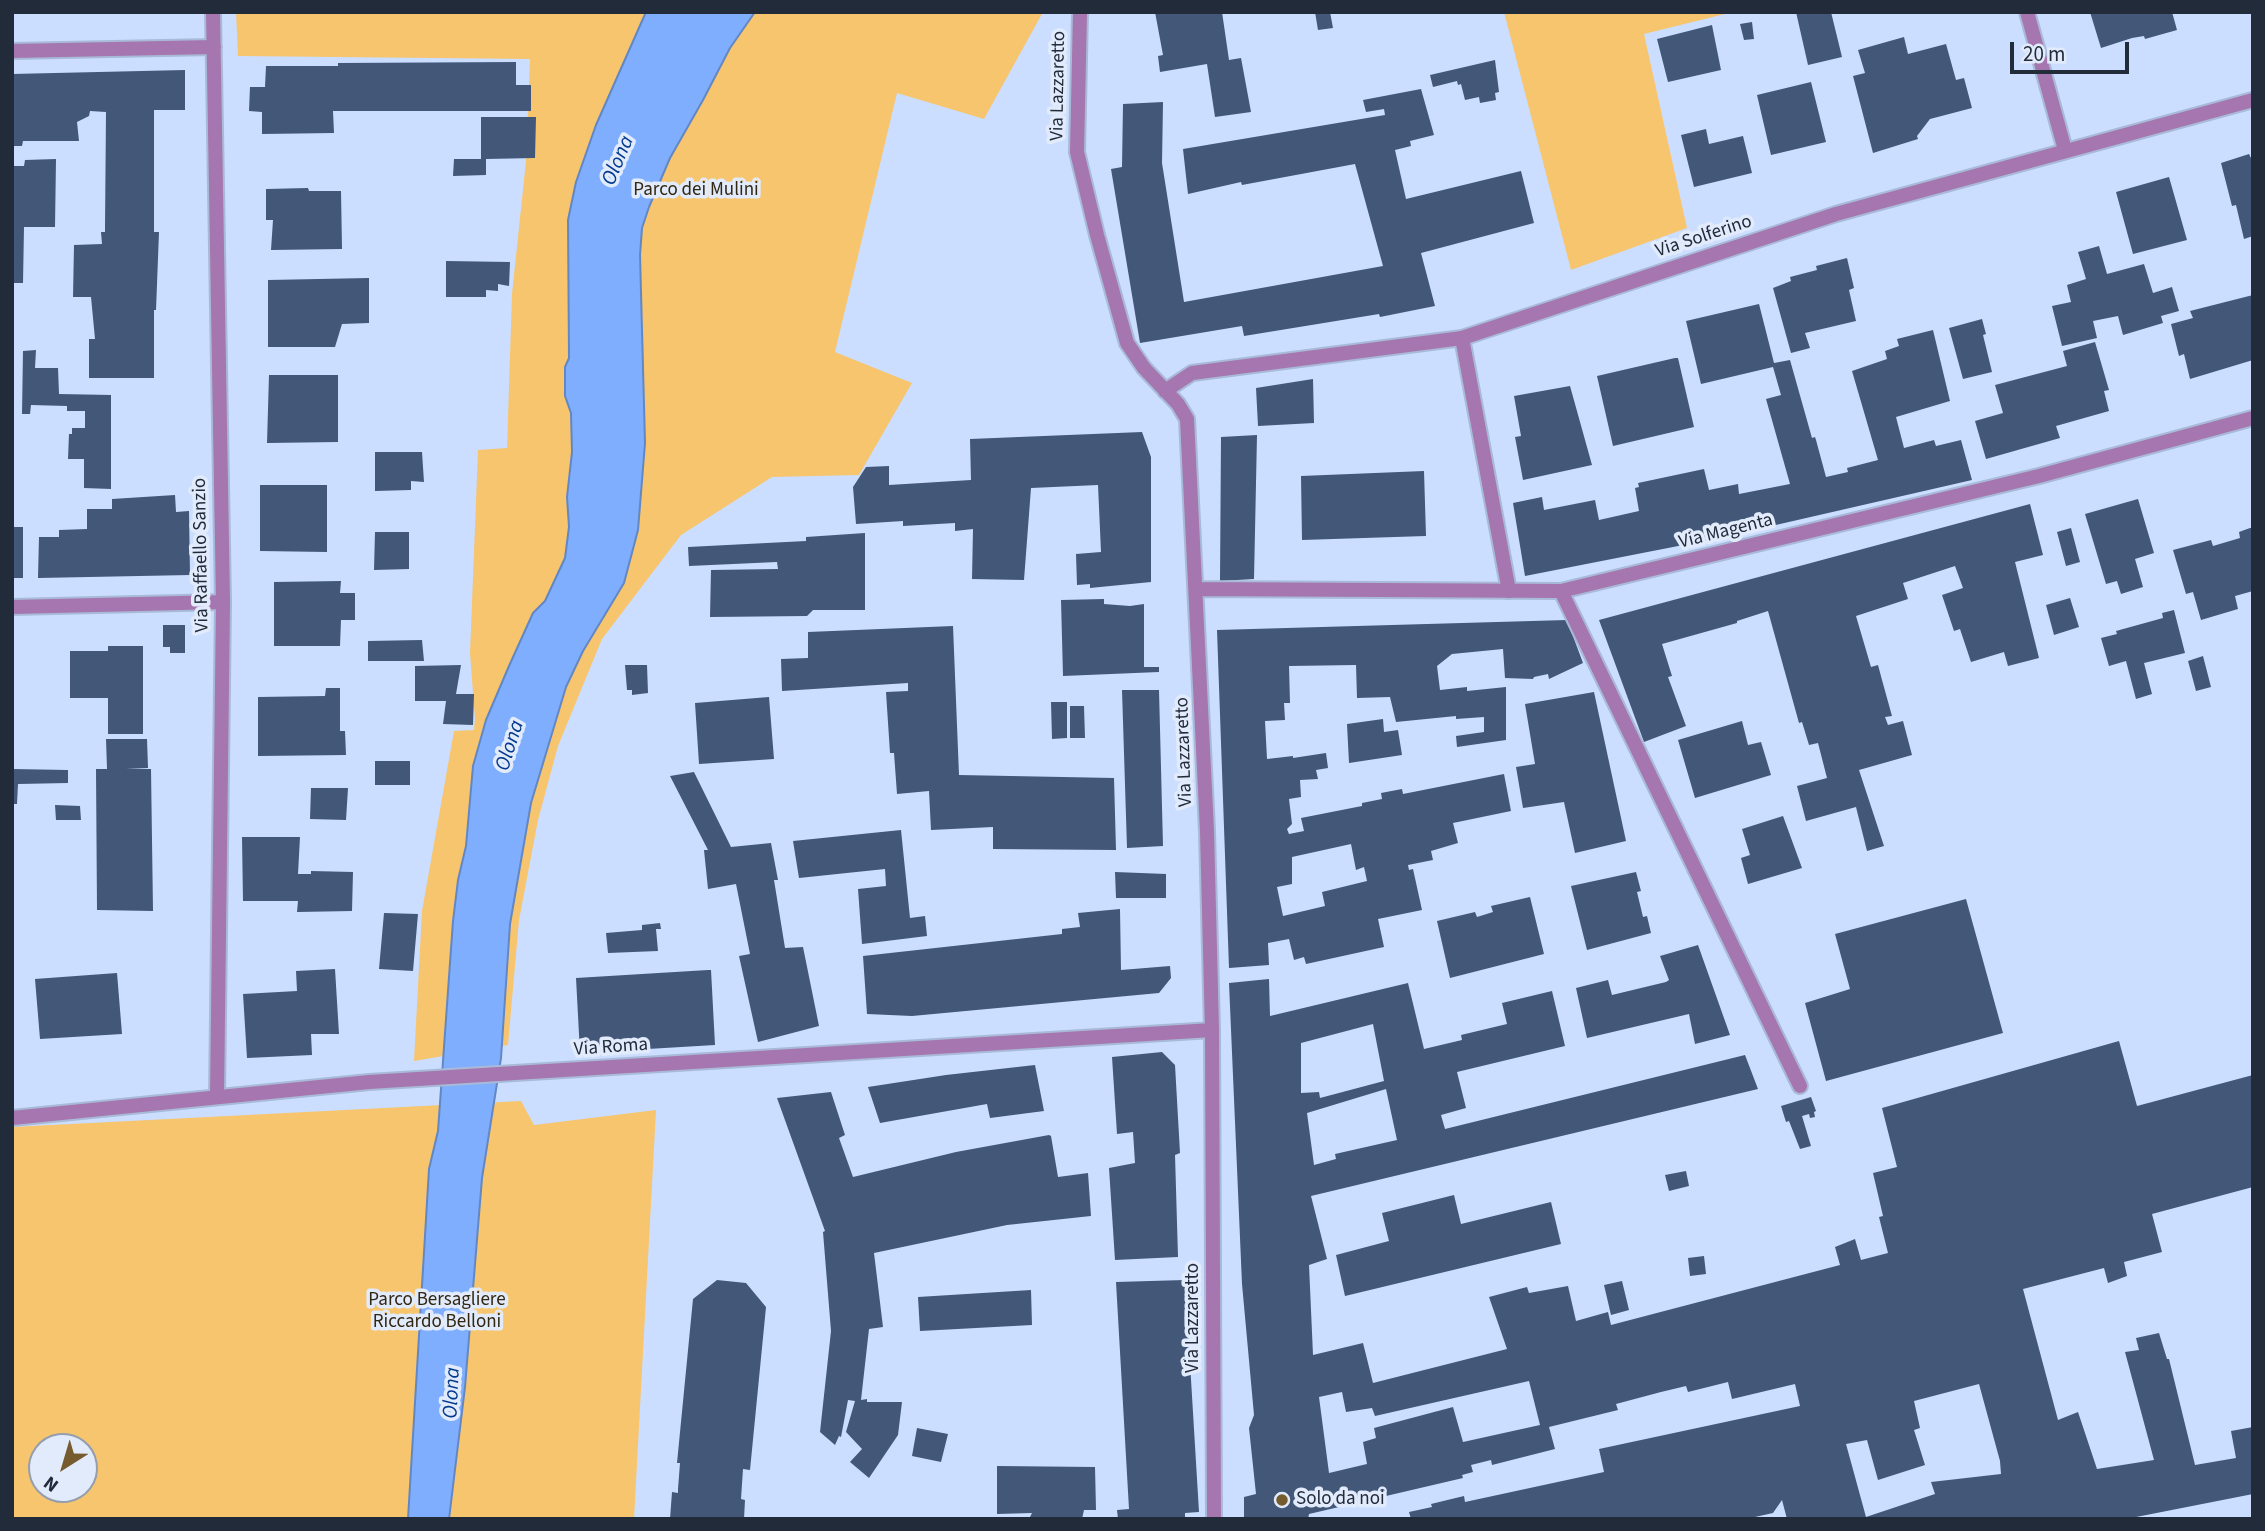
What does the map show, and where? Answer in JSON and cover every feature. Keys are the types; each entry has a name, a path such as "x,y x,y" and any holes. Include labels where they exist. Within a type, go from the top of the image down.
{"street":[{"name":"Via Raffaello Sanzio","path":"213,12 223,602 217,1097"},
{"name":"Via Lazzaretto","path":"1080,12 1077,152 1127,342 1144,368 1187,419 1207,831 1212,1030 1213,1519"},
{"path":"2027,12 2065,150"},
{"path":"12,51 214,47"},
{"name":"Via Solferino","path":"1166,391 1192,373 1462,338 1836,214 2253,100"},
{"path":"1462,338 1509,591"},
{"name":"Via Magenta","path":"1197,589 1561,591 2039,476 2253,418"},
{"path":"1561,591 1800,1086"},
{"path":"12,607 223,602"},
{"name":"Via Roma","path":"12,1118 369,1082 1212,1030"}],"green space":[{"name":"Parco dei Mulini","path":"236,12 1043,12 984,119 897,93 835,352 912,383 859,475 772,477 681,535 602,639 558,746 538,820 519,920 508,1045 414,1061 422,911 454,731 474,730 470,653 478,450 507,448 512,294 526,161 530,59 238,56"},
{"path":"1504,12 1733,12 1644,34 1687,228 1571,270"},
{"name":"Parco Bersagliere Riccardo Belloni","path":"521,1101 534,1125 656,1110 634,1519 12,1519 12,1127"}],"water":[{"name":"Olona","path":"646,12 755,12 730,48 670,158 642,228 640,255 645,443 638,530 624,583 583,651 566,687 531,803 510,924 501,1058 482,1178 465,1387 449,1519 408,1519 429,1169 438,1131 453,921 466,846 473,766 486,720 509,666 533,613 545,601 565,558 572,452 571,413 565,396 565,367 569,358 568,220 576,182 596,125"}],"building":[{"path":"1155,12 1222,12 1229,60 1241,58 1251,112 1215,117 1207,64 1160,72 1158,56 1163,55"},
{"path":"1315,12 1330,12 1333,28 1318,30"},
{"path":"1796,12 1831,12 1842,57 1808,65"},
{"path":"2090,12 2172,12 2177,30 2145,39 2144,36 2132,38 2101,48"},
{"path":"1752,22 1754,39 1744,40 1740,24"},
{"path":"1712,25 1721,70 1668,82 1657,39"},
{"path":"1904,37 1908,54 1946,44 1956,80 1964,78 1972,108 1930,119 1917,136 1918,139 1873,153 1853,76 1865,73 1858,50"},
{"path":"1495,60 1499,92 1495,93 1496,100 1480,103 1479,97 1465,100 1461,84 1458,85 1457,81 1433,87 1430,75"},
{"path":"516,62 516,85 531,85 531,111 333,111 334,133 262,134 262,112 249,111 250,87 265,87 266,66"},
{"path":"185,70 185,110 154,110 154,232 159,232 154,310 154,378 89,378 89,339 95,339 91,297 73,297 74,245 102,244 101,232 105,232 106,112 90,111 89,116 77,122 79,141 23,141 22,146 12,146 12,74"},
{"path":"1811,82 1826,142 1771,155 1757,95"},
{"path":"1421,89 1434,135 1410,141 1411,146 1395,150 1406,199 1521,171 1534,223 1421,253 1435,306 1380,317 1379,314 1244,336 1242,326 1140,343 1111,169 1122,167 1123,104 1163,102 1162,163 1184,302 1383,266 1355,164 1242,185 1241,182 1188,194 1183,149 1385,115 1384,109 1366,112 1363,100"},
{"path":"481,117 536,117 535,158 486,159 486,175 453,176 454,159 481,159"},
{"path":"1706,129 1709,144 1743,136 1752,173 1694,187 1681,135"},
{"path":"2249,154 2253,162 2253,236 2244,239 2236,205 2232,206 2221,163"},
{"path":"56,159 55,227 24,227 23,283 12,283 12,166 24,166 25,160"},
{"path":"2169,177 2187,240 2133,254 2116,192"},
{"path":"308,188 309,191 341,191 342,249 271,250 273,220 266,220 266,189"},
{"path":"2099,246 2107,274 2144,264 2153,293 2172,287 2179,311 2161,316 2163,323 2123,335 2118,316 2093,321 2097,338 2062,346 2052,306 2071,302 2067,285 2086,279 2078,252"},
{"path":"1847,258 1854,288 1849,290 1856,321 1805,333 1810,348 1791,353 1773,288 1791,281 1790,277 1817,270 1816,266"},
{"path":"446,261 510,262 509,286 498,284 498,291 486,290 486,297 446,297"},
{"path":"369,278 369,323 342,324 335,347 268,347 268,280"},
{"path":"2253,295 2253,360 2190,379 2184,354 2179,356 2171,324 2193,318 2190,311"},
{"path":"1759,304 1774,363 1790,360 1826,477 1878,460 1852,371 1887,359 1885,351 1899,346 1897,339 1933,330 1950,401 1896,417 1904,448 1934,440 1936,446 1961,440 1972,480 1719,538 1525,576 1513,503 1542,497 1544,510 1595,500 1599,520 1639,511 1635,488 1639,487 1638,483 1704,469 1709,490 1738,484 1739,494 1790,484 1766,399 1781,395 1773,367 1701,384 1686,321"},
{"path":"1982,319 1992,372 1963,379 1949,328"},
{"path":"2095,342 2109,390 2104,391 2109,411 2056,426 2060,438 1986,459 1975,421 2003,413 1995,385 2067,366 2063,351"},
{"path":"36,350 35,368 58,368 59,394 111,395 111,489 84,488 84,459 68,459 69,434 72,434 72,428 85,428 85,411 67,411 67,406 31,405 30,414 22,414 23,351"},
{"path":"1678,358 1694,427 1613,446 1597,376"},
{"path":"269,375 338,375 338,442 267,443"},
{"path":"1313,379 1314,423 1258,426 1256,388"},
{"path":"1570,386 1592,465 1523,480 1515,437 1521,436 1514,396"},
{"path":"1142,432 1151,457 1151,582 1090,588 1090,584 1077,585 1076,554 1101,552 1098,485 1031,488 1024,580 972,579 973,529 955,531 955,523 903,526 903,521 856,524 853,487 866,467 889,466 889,485 971,480 970,439"},
{"path":"1257,435 1254,579 1220,581 1221,437"},
{"path":"375,452 422,452 424,482 411,481 411,490 375,491"},
{"path":"1424,471 1426,536 1302,540 1301,476"},
{"path":"260,485 327,485 327,552 260,551"},
{"path":"175,495 176,512 189,511 190,575 38,578 39,537 59,537 59,530 87,529 87,509 112,509 112,499"},
{"path":"2138,499 2154,553 2135,559 2143,587 2121,594 2117,581 2106,584 2085,514"},
{"path":"2030,504 2043,555 2015,562 2039,658 2008,666 2004,652 1971,662 1960,629 1954,631 1942,595 1963,588 1955,566 1903,583 1908,599 1856,616 1871,667 1878,665 1892,716 1885,717 1888,725 1903,721 1912,755 1859,770 1884,846 1867,851 1856,807 1806,821 1797,786 1827,778 1818,743 1809,745 1802,722 1799,723 1768,611 1737,623 1662,644 1672,676 1668,677 1686,726 1644,742 1599,620"},
{"path":"12,527 23,527 23,578 12,578"},
{"path":"2071,528 2080,562 2066,566 2057,532"},
{"path":"2253,528 2253,591 2235,596 2238,609 2201,620 2193,592 2186,594 2173,550 2211,540 2213,546 2240,538 2239,532"},
{"path":"375,532 409,532 409,569 374,570"},
{"path":"865,533 865,610 813,610 807,616 710,617 711,570 778,569 777,562 689,566 688,547 806,541 806,537"},
{"path":"341,581 340,593 355,593 355,620 341,620 340,646 274,646 274,582"},
{"path":"2070,598 2079,627 2054,635 2046,605"},
{"path":"1104,599 1104,604 1144,604 1144,667 1159,667 1159,672 1063,676 1061,600"},
{"path":"2174,610 2185,653 2144,663 2152,694 2136,699 2126,661 2109,666 2101,638 2163,618 2162,613"},
{"path":"1567,620 1583,663 1549,679 1548,674 1533,679 1505,678 1503,649 1452,654 1437,666 1440,690 1467,687 1467,691 1506,687 1506,740 1457,747 1456,736 1484,732 1484,717 1456,719 1456,716 1396,722 1390,697 1357,698 1356,665 1289,666 1290,703 1284,703 1285,720 1265,721 1267,759 1326,753 1328,768 1316,770 1318,779 1300,780 1301,797 1289,799 1292,824 1287,829 1289,834 1304,831 1301,818 1362,806 1362,803 1382,799 1381,793 1402,789 1403,794 1504,774 1511,811 1453,823 1458,843 1431,851 1433,860 1408,865 1409,870 1413,869 1422,910 1378,919 1384,947 1306,964 1304,957 1294,960 1289,939 1268,943 1269,965 1229,968 1217,630","holes":["1351,844 1356,870 1364,867 1367,881 1322,892 1325,906 1283,916 1277,887 1292,884 1292,857"]},
{"path":"163,625 185,625 185,653 170,653 170,647 163,647"},
{"path":"953,626 959,775 1114,778 1116,850 993,849 993,827 931,830 929,791 897,794 894,753 890,753 886,692 908,691 908,683 782,691 781,659 808,658 808,632"},
{"path":"422,640 424,661 368,661 368,641"},
{"path":"108,646 143,646 143,734 108,734 108,698 70,698 70,651 108,651"},
{"path":"2203,656 2211,687 2196,691 2188,661"},
{"path":"461,665 456,694 474,694 473,725 443,724 446,701 415,701 415,666"},
{"path":"625,665 647,665 648,693 632,695 632,690 627,690"},
{"path":"326,688 340,688 340,731 345,731 346,755 258,756 258,697 325,696"},
{"path":"1122,690 1159,690 1163,846 1127,848"},
{"path":"1594,692 1626,841 1575,853 1564,802 1523,808 1516,767 1535,764 1525,704"},
{"path":"769,697 774,759 699,764 695,703"},
{"path":"1051,702 1067,702 1067,738 1052,739"},
{"path":"1070,706 1084,706 1085,738 1070,738"},
{"path":"1383,719 1384,732 1398,730 1402,755 1349,763 1347,724"},
{"path":"1742,721 1748,745 1761,742 1771,775 1695,798 1678,740"},
{"path":"106,739 147,739 148,768 126,769 151,769 153,911 97,910 96,769 107,769"},
{"path":"375,761 410,761 410,785 375,785"},
{"path":"12,769 68,770 68,783 18,784 17,804 12,804"},
{"path":"694,772 731,847 771,843 785,948 803,947 819,1026 758,1042 739,956 750,954 736,884 708,889 704,850 708,850 670,776"},
{"path":"311,788 348,788 346,820 310,819"},
{"path":"55,805 80,806 81,820 56,820"},
{"path":"1783,816 1802,868 1748,884 1741,858 1750,855 1742,829"},
{"path":"901,830 910,918 925,916 927,936 862,944 858,889 886,886 885,869 799,878 793,841"},
{"path":"242,837 300,837 298,874 311,874 311,871 353,872 352,911 297,912 298,901 243,901"},
{"path":"1115,872 1166,874 1166,898 1116,898"},
{"path":"1636,872 1643,917 1647,916 1651,933 1587,950 1571,886"},
{"path":"1530,897 1544,954 1450,978 1437,921 1475,912 1477,917 1493,912 1491,906"},
{"path":"1966,899 2003,1033 1826,1081 1805,1003 1850,989 1835,934"},
{"path":"1120,909 1121,970 1170,966 1171,978 1159,993 912,1016 867,1014 863,956 1062,934 1062,929 1080,927 1078,913"},
{"path":"384,913 418,914 413,971 379,969"},
{"path":"660,923 661,929 656,929 658,951 608,953 606,933 642,930 642,925"},
{"path":"1698,945 1730,1035 1695,1044 1689,1014 1587,1038 1576,988 1608,980 1612,995 1666,982 1669,980 1660,956"},
{"path":"335,969 339,1034 311,1034 312,1055 247,1058 243,994 297,991 296,971"},
{"path":"711,970 715,1045 580,1053 576,978"},
{"path":"117,973 122,1034 40,1039 35,979"},
{"path":"1269,979 1270,1016 1408,983 1424,1049 1462,1040 1461,1035 1507,1024 1502,1003 1552,991 1565,1046 1457,1072 1466,1108 1441,1115 1445,1129 1745,1055 1758,1089 1311,1196 1327,1259 1309,1265 1313,1355 1363,1343 1373,1383 1507,1349 1489,1297 1527,1287 1529,1293 1568,1286 1576,1321 1608,1312 1611,1325 1840,1265 1835,1247 1855,1239 1861,1260 1888,1253 1879,1217 1883,1216 1873,1173 1897,1167 1882,1108 2119,1041 2137,1106 2253,1075 2253,1187 2152,1214 2162,1252 2124,1262 2127,1276 2108,1283 2104,1268 2023,1289 2058,1420 2078,1412 2097,1469 2154,1460 2125,1352 2139,1350 2136,1338 2159,1333 2169,1359 2195,1465 2236,1458 2231,1431 2253,1427 2253,1494 2126,1519 1787,1519 1782,1500 1773,1513 1746,1519 1411,1519 1409,1512 1432,1507 1431,1504 1464,1496 1465,1502 1604,1472 1599,1449 1800,1406 1795,1384 1732,1399 1728,1382 1688,1392 1686,1386 1661,1392 1616,1404 1618,1410 1549,1427 1555,1449 1492,1465 1491,1460 1471,1465 1473,1472 1462,1475 1463,1478 1309,1514 1308,1519 1244,1519 1244,1497 1256,1494 1249,1428 1254,1415 1242,1284 1229,983","holes":["1373,1024 1384,1081 1320,1098 1319,1092 1301,1093 1301,1043","1386,1089 1397,1140 1335,1154 1336,1159 1314,1165 1307,1113","1529,1381 1540,1425 1463,1442 1453,1407 1374,1428 1376,1438 1363,1442 1367,1464 1329,1473 1319,1397 1342,1392 1346,1412 1372,1408 1375,1416","1979,1384 2000,1461 2001,1474 1931,1482 1935,1494 1866,1517 1846,1444 1867,1440 1878,1480 1925,1465 1914,1430 1920,1428 1914,1401"]},
{"path":"1162,1052 1175,1065 1180,1153 1175,1155 1178,1257 1115,1260 1109,1168 1135,1163 1133,1132 1117,1134 1112,1057"},
{"path":"1035,1065 1044,1111 990,1118 987,1104 880,1123 868,1087 946,1075"},
{"path":"831,1092 845,1135 839,1138 853,1177 956,1152 1049,1135 1058,1177 1088,1173 1091,1216 1007,1225 874,1253 883,1327 869,1329 861,1400 902,1402 898,1435 869,1478 850,1462 862,1449 846,1432 855,1401 848,1400 841,1437 839,1436 835,1445 820,1432 831,1331 825,1231 777,1098"},
{"path":"1811,1097 1816,1111 1815,1117 1810,1118 1809,1114 1802,1116 1811,1146 1800,1149 1781,1106"},
{"path":"1686,1171 1689,1186 1669,1191 1665,1175"},
{"path":"1454,1195 1461,1224 1551,1202 1561,1244 1345,1296 1336,1255 1389,1241 1382,1213"},
{"path":"1704,1256 1706,1274 1690,1276 1688,1258"},
{"path":"717,1280 746,1283 766,1307 750,1470 743,1469 741,1499 745,1500 744,1519 670,1519 672,1492 678,1493 680,1463 677,1463 693,1299"},
{"path":"1185,1280 1199,1512 1185,1513 1185,1519 1118,1519 1117,1510 1129,1509 1116,1282"},
{"path":"1622,1281 1629,1310 1611,1315 1604,1285"},
{"path":"1031,1290 1032,1325 920,1331 918,1297"},
{"path":"917,1428 948,1434 941,1462 912,1456"},
{"path":"997,1466 1095,1467 1096,1510 1084,1510 1082,1519 1029,1519 1032,1513 997,1514"}],"place":[{"name":"Solo da noi","path":"1282,1500"}]}
